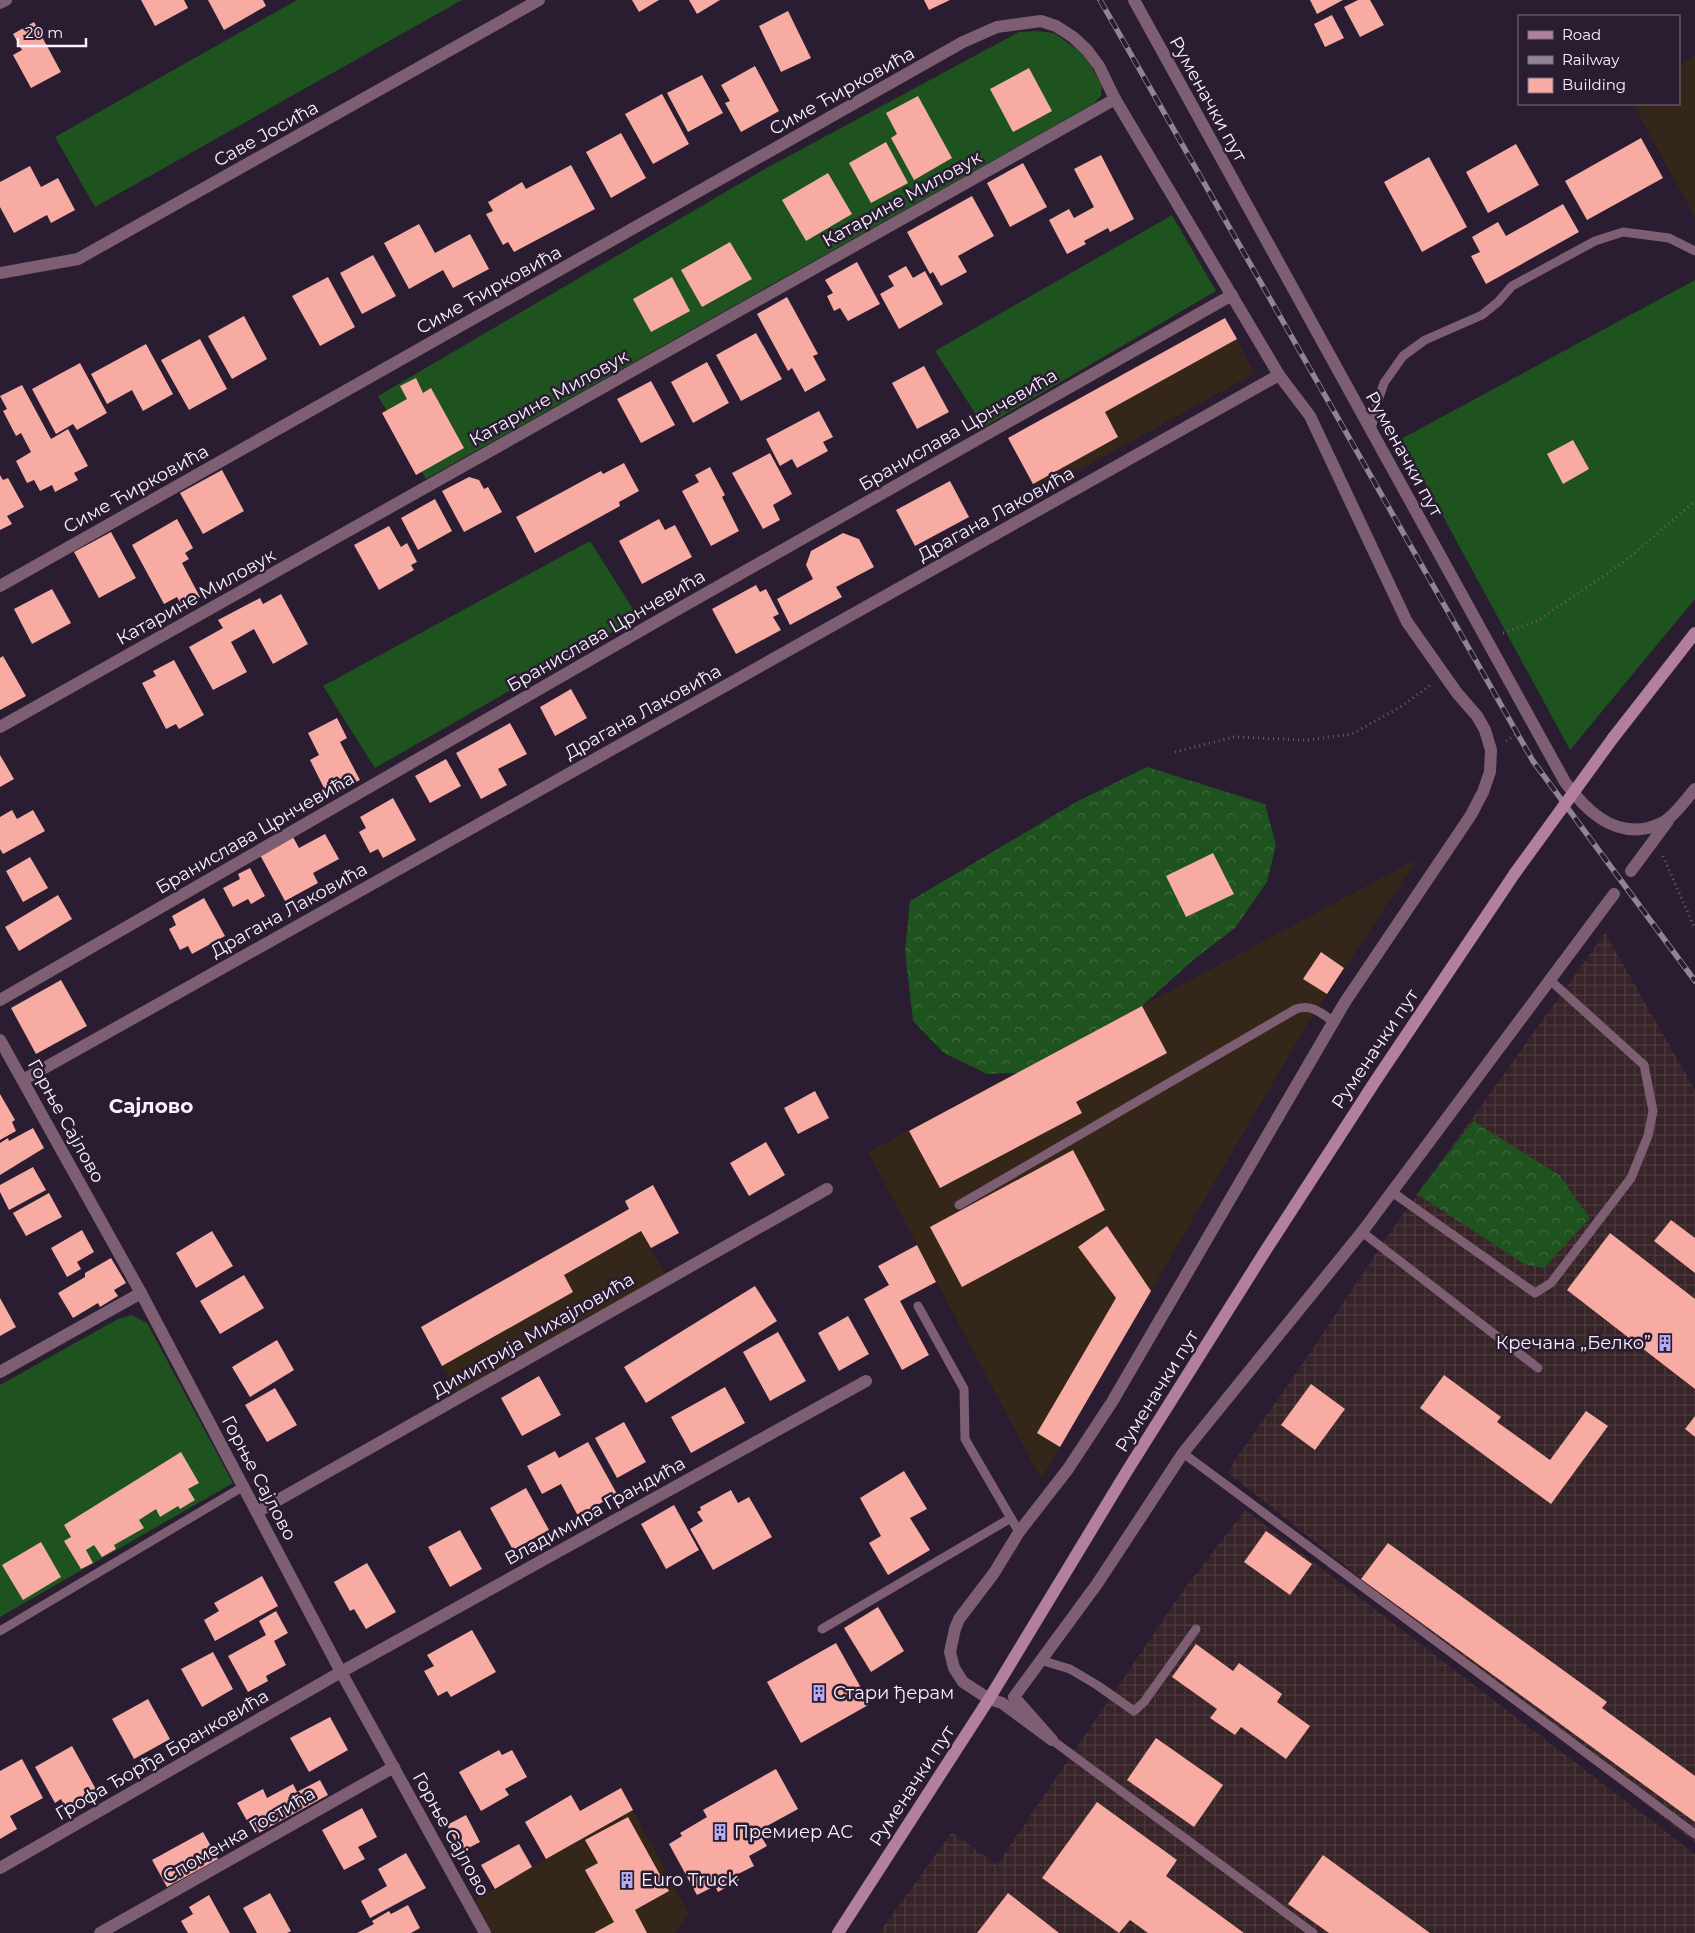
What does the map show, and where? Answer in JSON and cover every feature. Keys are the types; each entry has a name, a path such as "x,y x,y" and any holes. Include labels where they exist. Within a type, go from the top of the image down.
{"main road":[{"name":"Руменачки пут","path":"838,1933 988,1699 1127,1471 1376,1080 1515,873 1613,738 1695,632"}],"street":[{"path":"0,3 6,0"},
{"name":"Саве Јосића","path":"0,274 78,259 539,0"},
{"name":"Руменачки пут","path":"1134,0 1565,782 1579,801 1607,823 1623,829 1639,830 1654,826 1668,819 1695,790"},
{"name":"Симе Ћирковића","path":"0,586 962,42 997,27 1041,21 1056,26 1073,37 1087,50 1099,66 1115,99 1279,375 1310,416 1407,622 1444,675 1477,716 1485,730 1491,750"},
{"name":"Катарине Миловук","path":"0,727 1115,99"},
{"name":"Бранислава Црнчевића","path":"0,1000 659,620 1232,294"},
{"name":"Драгана Лаковића","path":"23,1080 1279,375"},
{"path":"1052,1740 1002,1703 988,1699 972,1690 958,1675 950,1652 951,1640 960,1619 994,1573 1019,1532 1068,1469 1112,1402 1345,1002 1471,815 1487,782 1490,772 1491,750"},
{"path":"1631,871 1674,814"},
{"path":"1052,1740 1014,1697 1097,1584 1183,1453 1362,1232 1614,894"},
{"name":"Горње Сајлово","path":"0,1040 141,1293 341,1672 485,1933"},
{"name":"Димитрија Михајловића","path":"257,1512 827,1189"},
{"path":"0,1372 141,1293"},
{"name":"Владимира Грандића","path":"341,1672 866,1381"},
{"name":"Грофа Ђорђа Бранковића","path":"0,1868 341,1672"},
{"name":"Споменка Гостића","path":"100,1933 394,1767"}],"lane":[{"path":"1371,430 1384,383 1403,356 1426,340 1482,315 1498,302 1512,286 1595,242 1622,232 1669,238 1695,251"},
{"path":"1392,1192 1535,1292 1551,1283 1626,1185 1631,1178 1648,1136 1653,1111 1644,1065 1550,981"},
{"path":"958,1206 1296,1009 1305,1006 1314,1008 1334,1022"},
{"path":"1362,1232 1538,1368"},
{"path":"918,1306 964,1389 965,1439 1019,1532"},
{"path":"1183,1453 1695,1834"},
{"path":"0,1631 244,1486"},
{"path":"822,1629 1011,1518"},
{"path":"1040,1660 1070,1669 1134,1711 1144,1702 1196,1629"},
{"path":"1052,1740 1313,1933"}],"path":[{"path":"1485,638 1538,621 1624,562 1695,501"},
{"path":"1175,752 1234,737 1307,740 1352,734 1402,706 1444,675"},
{"path":"1491,750 1532,724"},
{"path":"1655,839 1695,929"}],"shaded area":[{"path":"1695,56 1695,217 1634,105 1680,105 1680,64"},
{"path":"1225,318 1255,373 1038,493 1008,438"},
{"path":"1417,859 1306,1026 1041,1479 868,1152"},
{"path":"1605,933 1695,1090 1695,1843 1227,1472 1389,1234"},
{"path":"629,1209 668,1279 459,1398 421,1327"},
{"path":"1245,1510 1695,1854 1695,1933 879,1933 952,1832 997,1865 1180,1595"},
{"name":"Euro Truck","path":"633,1810 689,1914 674,1933 492,1933 475,1900"}],"green space":[{"path":"297,0 462,0 95,207 55,137"},
{"path":"1019,32 1054,33 1085,55 1102,86 1101,96 1093,104 426,479 378,396 763,170"},
{"path":"1172,215 1216,291 984,427 935,351"},
{"path":"1695,280 1695,599 1570,750 1401,439"},
{"path":"590,541 638,617 375,768 323,686"},
{"path":"1147,767 1265,804 1276,845 1267,882 1235,928 1193,960 1142,1006 1017,1073 987,1074 944,1053 913,1021 905,951 910,901 1078,801"},
{"path":"1473,1121 1559,1175 1590,1218 1544,1268 1524,1264 1417,1194"},
{"path":"132,1315 147,1323 233,1483 0,1617 0,1385 118,1319"}],"building":[{"path":"141,0 184,0 188,8 155,26"},
{"path":"208,0 263,0 266,6 224,30"},
{"path":"632,0 659,0 639,12"},
{"path":"689,0 720,0 697,14"},
{"path":"924,0 950,0 929,10"},
{"path":"1310,0 1343,0 1317,14"},
{"path":"1358,0 1370,0 1384,25 1360,37 1344,7"},
{"path":"788,11 811,58 781,72 759,26"},
{"path":"1332,15 1344,38 1325,47 1314,24"},
{"path":"34,22 61,72 31,88 13,55 22,50 13,34"},
{"path":"755,66 779,111 741,132 725,103 730,101 721,85"},
{"path":"1029,68 1052,111 1013,132 990,89"},
{"path":"702,75 723,113 688,132 667,93"},
{"path":"662,94 689,144 653,164 625,114"},
{"path":"918,96 952,158 914,180 891,138 897,134 886,113"},
{"path":"621,133 646,178 611,198 586,152"},
{"path":"1641,138 1663,178 1587,220 1565,181"},
{"path":"886,142 908,183 871,203 849,163"},
{"path":"1516,144 1539,185 1488,213 1466,172"},
{"path":"1101,155 1134,219 1110,232 1108,228 1084,241 1086,244 1067,254 1049,220 1069,209 1074,218 1094,207 1074,169"},
{"path":"1429,157 1467,227 1422,252 1384,182"},
{"path":"1023,163 1047,207 1010,227 987,183"},
{"path":"571,165 595,209 514,252 508,242 503,245 486,214 493,211 488,202 522,182 526,189"},
{"path":"30,166 41,187 58,178 75,210 51,223 47,215 14,233 0,207 0,182"},
{"path":"828,173 852,214 806,241 782,200"},
{"path":"972,196 994,236 958,256 967,272 941,286 933,272 930,274 907,232"},
{"path":"1563,204 1579,232 1486,284 1471,256 1480,252 1472,237 1498,222 1506,236"},
{"path":"419,224 435,253 470,234 489,269 453,288 443,270 409,289 384,243"},
{"path":"730,242 752,279 702,307 681,270"},
{"path":"373,255 396,296 362,314 340,273"},
{"path":"857,262 880,304 848,321 840,308 834,311 827,296 833,293 825,280"},
{"path":"906,266 913,278 925,271 943,304 899,329 880,294 894,286 888,276"},
{"path":"328,277 355,327 320,346 292,296"},
{"path":"672,277 690,311 651,332 633,299"},
{"path":"787,297 818,354 813,356 826,380 805,392 792,368 788,371 757,314"},
{"path":"244,316 267,359 232,379 208,336"},
{"path":"1225,318 1237,339 1105,412 1118,437 1033,484 1008,438"},
{"path":"756,333 782,379 741,401 716,355"},
{"path":"200,339 227,389 189,410 161,360"},
{"path":"146,344 173,394 143,411 132,390 107,404 91,374"},
{"path":"707,362 729,403 693,423 671,382"},
{"path":"80,363 107,413 77,430 73,424 56,434 32,389"},
{"path":"924,366 949,412 917,429 892,383"},
{"path":"416,378 423,393 431,388 464,448 416,475 382,413 407,399 400,386"},
{"path":"651,381 675,425 641,443 617,399"},
{"path":"22,385 51,439 68,429 88,466 74,473 78,480 55,492 52,485 40,491 34,480 27,483 16,461 31,452 21,433 16,436 3,411 7,409 0,396"},
{"path":"819,411 833,437 823,442 828,451 797,468 792,459 780,466 766,439"},
{"path":"1573,440 1589,469 1563,484 1547,454"},
{"path":"770,453 792,494 773,505 780,520 763,529 732,473"},
{"path":"624,463 639,491 619,502 620,506 535,553 516,517 601,471 603,474"},
{"path":"710,467 725,495 722,497 739,531 711,546 682,491 699,482 695,475"},
{"path":"222,470 244,511 203,534 180,493"},
{"path":"0,475 3,480 8,478 24,507 7,516 12,524 0,530"},
{"path":"469,477 479,480 484,489 488,487 502,512 464,532 442,491"},
{"path":"950,481 969,517 915,546 896,510"},
{"path":"435,499 452,531 418,550 401,518"},
{"path":"177,519 193,548 185,553 189,559 182,563 200,597 182,606 177,597 164,604 132,545"},
{"path":"659,519 665,530 675,525 692,557 642,584 619,541"},
{"path":"389,526 401,547 407,543 417,562 411,565 414,570 379,590 354,545"},
{"path":"111,532 136,578 99,598 74,552"},
{"path":"843,533 859,539 874,567 836,587 842,597 790,625 777,599 813,579 806,565 811,551"},
{"path":"756,585 760,592 766,589 779,614 773,617 781,630 736,654 712,609"},
{"path":"52,589 71,623 32,644 14,609"},
{"path":"281,594 308,644 273,664 254,629 231,642 247,672 213,690 189,647 223,628 218,620 260,598 263,604"},
{"path":"3,656 26,696 0,710 0,658"},
{"path":"174,660 204,715 179,729 176,724 166,729 142,683 156,676 153,671"},
{"path":"571,689 587,718 555,736 540,707"},
{"path":"337,718 347,738 340,742 360,780 328,796 310,760 319,755 308,733"},
{"path":"510,723 527,754 498,769 507,785 481,799 456,753"},
{"path":"0,755 14,779 0,787"},
{"path":"446,759 461,786 430,803 415,776"},
{"path":"393,798 416,840 383,858 378,849 370,853 359,832 366,828 360,817"},
{"path":"12,810 17,819 33,810 45,831 3,854 0,849 0,817"},
{"path":"325,834 339,859 313,873 318,883 285,901 260,855 293,837 299,848"},
{"path":"1213,853 1234,894 1186,917 1166,876"},
{"path":"30,857 48,888 23,902 6,871"},
{"path":"250,868 265,896 251,904 248,899 233,907 223,888 240,879 238,874"},
{"path":"58,895 72,919 19,951 5,927"},
{"path":"204,898 225,936 192,954 188,946 180,950 169,929 176,925 172,916"},
{"path":"1321,952 1344,968 1327,994 1303,979"},
{"path":"61,980 87,1026 36,1054 11,1008"},
{"path":"1142,1006 1167,1053 1076,1102 1082,1113 940,1188 909,1131"},
{"path":"815,1091 829,1118 798,1134 784,1108"},
{"path":"0,1094 15,1120 12,1122 16,1131 0,1140"},
{"path":"33,1128 44,1148 0,1175 0,1143 8,1138 9,1141"},
{"path":"766,1142 785,1175 749,1196 730,1163"},
{"path":"1073,1150 1105,1210 962,1287 930,1227"},
{"path":"33,1167 46,1190 9,1210 0,1192 0,1185"},
{"path":"653,1185 679,1233 651,1248 641,1231 564,1275 573,1292 442,1366 421,1327 629,1209 625,1201"},
{"path":"49,1193 62,1217 26,1236 13,1213"},
{"path":"1671,1220 1695,1238 1695,1273 1654,1241"},
{"path":"1107,1226 1151,1291 1060,1447 1037,1433 1116,1298 1078,1247"},
{"path":"82,1230 94,1252 77,1262 81,1269 67,1277 51,1248"},
{"path":"212,1231 233,1266 196,1288 176,1253"},
{"name":"Кречана „Белко”","path":"1610,1233 1695,1299 1695,1389 1567,1290"},
{"path":"917,1245 936,1282 900,1301 929,1355 902,1370 864,1299 889,1285 878,1266"},
{"path":"111,1258 126,1283 114,1290 118,1296 100,1307 98,1303 73,1318 58,1293 85,1277 85,1273"},
{"path":"244,1275 264,1308 220,1334 200,1301"},
{"path":"755,1286 777,1321 646,1403 624,1367"},
{"path":"0,1298 16,1327 0,1336"},
{"path":"848,1316 869,1354 839,1371 818,1333"},
{"path":"778,1332 806,1381 770,1401 743,1352"},
{"path":"277,1340 294,1370 250,1397 232,1367"},
{"path":"1444,1375 1501,1417 1497,1422 1550,1460 1586,1411 1608,1426 1551,1504 1420,1408"},
{"path":"539,1376 561,1415 522,1436 501,1398"},
{"path":"1311,1384 1345,1409 1315,1450 1281,1425"},
{"path":"725,1387 745,1423 691,1453 671,1417"},
{"path":"275,1388 297,1425 267,1442 245,1405"},
{"path":"1695,1416 1695,1437 1685,1429"},
{"path":"624,1422 646,1462 617,1478 595,1438"},
{"path":"588,1442 617,1494 578,1516 561,1484 542,1494 527,1466 555,1451 559,1458"},
{"path":"181,1452 199,1483 188,1489 195,1500 180,1509 178,1506 160,1517 156,1509 139,1520 144,1528 114,1545 116,1549 102,1557 94,1545 86,1550 93,1563 81,1569 64,1541 71,1537 64,1525"},
{"path":"904,1471 927,1509 910,1518 930,1550 888,1575 869,1543 881,1536 860,1498"},
{"path":"526,1488 549,1530 513,1550 490,1508"},
{"path":"731,1490 738,1503 749,1497 772,1537 713,1570 690,1529 703,1521 697,1512 701,1510 700,1507"},
{"path":"674,1505 699,1550 666,1569 641,1524"},
{"path":"460,1530 482,1569 450,1587 428,1547"},
{"path":"1266,1531 1312,1564 1290,1595 1244,1562"},
{"path":"41,1542 61,1577 23,1600 2,1565"},
{"path":"1388,1543 1607,1702 1602,1708 1695,1776 1695,1822 1361,1579"},
{"path":"367,1563 396,1612 366,1629 354,1609 350,1611 334,1582"},
{"path":"262,1576 278,1606 215,1641 204,1620 219,1611 214,1603"},
{"path":"878,1607 904,1651 871,1672 844,1628"},
{"path":"276,1611 288,1633 274,1641 286,1665 266,1676 268,1681 248,1692 228,1656 266,1635 259,1621"},
{"path":"472,1630 496,1672 451,1697 447,1691 438,1696 424,1671 434,1666 427,1655"},
{"name":"Стари ђерам","path":"836,1643 870,1704 801,1743 767,1682"},
{"path":"1196,1644 1233,1671 1239,1663 1282,1694 1277,1702 1310,1726 1286,1759 1241,1727 1235,1735 1210,1718 1217,1709 1172,1677"},
{"path":"213,1652 233,1689 202,1707 181,1669"},
{"path":"148,1699 170,1739 134,1759 112,1719"},
{"path":"330,1717 348,1750 309,1772 290,1738"},
{"path":"1156,1738 1223,1785 1194,1827 1127,1780"},
{"path":"72,1746 98,1793 67,1810 61,1799 55,1803 35,1767"},
{"path":"499,1750 502,1755 512,1750 527,1777 505,1789 509,1795 481,1811 459,1772"},
{"path":"22,1759 43,1798 10,1816 17,1829 0,1839 0,1771"},
{"name":"Премиер АС","path":"776,1769 798,1809 758,1831 767,1846 749,1856 754,1866 736,1875 739,1880 718,1892 715,1886 697,1895 669,1844 682,1836 680,1833 707,1817 703,1810"},
{"path":"320,1780 328,1795 255,1835 237,1803 263,1789 267,1798 293,1784 297,1792"},
{"path":"621,1788 633,1810 546,1859 525,1822 571,1795 580,1811"},
{"path":"1097,1802 1177,1860 1166,1876 1244,1933 1148,1933 1130,1920 1119,1933 1042,1878"},
{"path":"362,1808 377,1837 358,1847 365,1859 344,1870 322,1830"},
{"path":"466,1815 480,1842 461,1852 447,1825"},
{"name":"Euro Truck","path":"628,1817 669,1891 635,1910 647,1933 594,1933 614,1922 585,1870 598,1863 585,1840"},
{"path":"203,1832 218,1859 167,1887 152,1860"},
{"path":"519,1844 532,1867 495,1889 481,1865"},
{"path":"406,1853 426,1888 370,1918 361,1901 387,1886 378,1869"},
{"path":"1323,1855 1430,1933 1329,1933 1288,1904"},
{"path":"270,1893 291,1931 287,1933 257,1933 243,1908"},
{"path":"1008,1893 1059,1933 977,1933"},
{"path":"209,1895 230,1933 188,1933 181,1921 193,1914 189,1907"},
{"path":"408,1905 420,1928 411,1933 357,1933 374,1924 372,1921 389,1911 391,1914"}],"railway":[{"path":"1100,0 1533,761 1695,981"}],"place":[{"name":"Кречана „Белко”","path":"1665,1343"},
{"name":"Стари ђерам","path":"819,1693"},
{"name":"Премиер АС","path":"720,1832"},
{"name":"Euro Truck","path":"627,1880"}],"district":[{"name":"Сајлово","path":"151,1106"}]}
